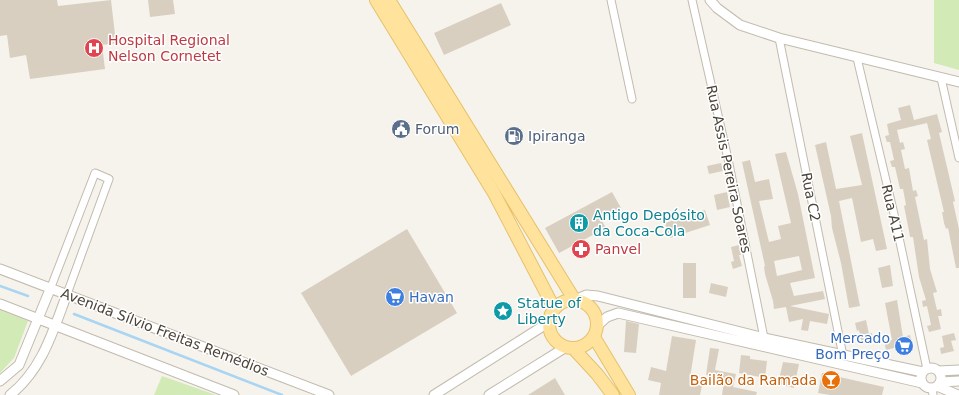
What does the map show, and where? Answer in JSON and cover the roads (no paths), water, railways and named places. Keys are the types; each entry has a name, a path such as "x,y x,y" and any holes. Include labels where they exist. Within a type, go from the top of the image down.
{"main road":[{"path":"376,0 443,97 575,299 593,311 596,332 629,395"},
{"path":"389,0 443,97 554,308"},
{"path":"575,299 563,301 554,308 549,319 550,331 556,340 569,347 597,374 613,395"},
{"path":"569,347 585,345 596,332"}],"street":[{"path":"611,0 632,99"},
{"name":"Rua Assis Pereira Soares","path":"692,0 728,159 764,338"},
{"path":"710,0 717,8 740,25 779,38 959,82"},
{"name":"Rua C2","path":"779,38 843,356"},
{"name":"Rua A11","path":"857,58 894,214 925,371"},
{"path":"941,78 959,158"},
{"path":"0,382 19,365 95,173 109,179 56,325 34,370 23,385 10,395"},
{"name":"Avenida Sílvio Freitas Remédios","path":"0,269 51,287 329,395"},
{"path":"575,299 586,294 598,296 764,338 843,356 925,371 935,369 938,371 959,370"},
{"path":"0,304 234,395"},
{"path":"596,332 607,317 618,313 922,383 926,387 936,388 958,395"},
{"path":"434,395 540,328 549,319"},
{"path":"489,395 569,347"},
{"path":"922,383 925,371"},
{"path":"936,388 941,376 938,371"},
{"path":"936,388 959,381"}],"waterway":[{"path":"0,286 28,296"},
{"path":"74,314 282,395"}],"place":[{"name":"Hospital Regional Nelson Cornetet","path":"94,48"},
{"name":"Forum","path":"401,129"},
{"name":"Ipiranga","path":"514,136"},
{"name":"Antigo Depósito da Coca-Cola","path":"579,223"},
{"name":"Panvel","path":"581,249"},
{"name":"Havan","path":"395,297"},
{"name":"Statue of Liberty","path":"503,311"},
{"name":"Mercado Bom Preço","path":"904,346"},
{"name":"Bailão da Ramada","path":"831,380"}]}
